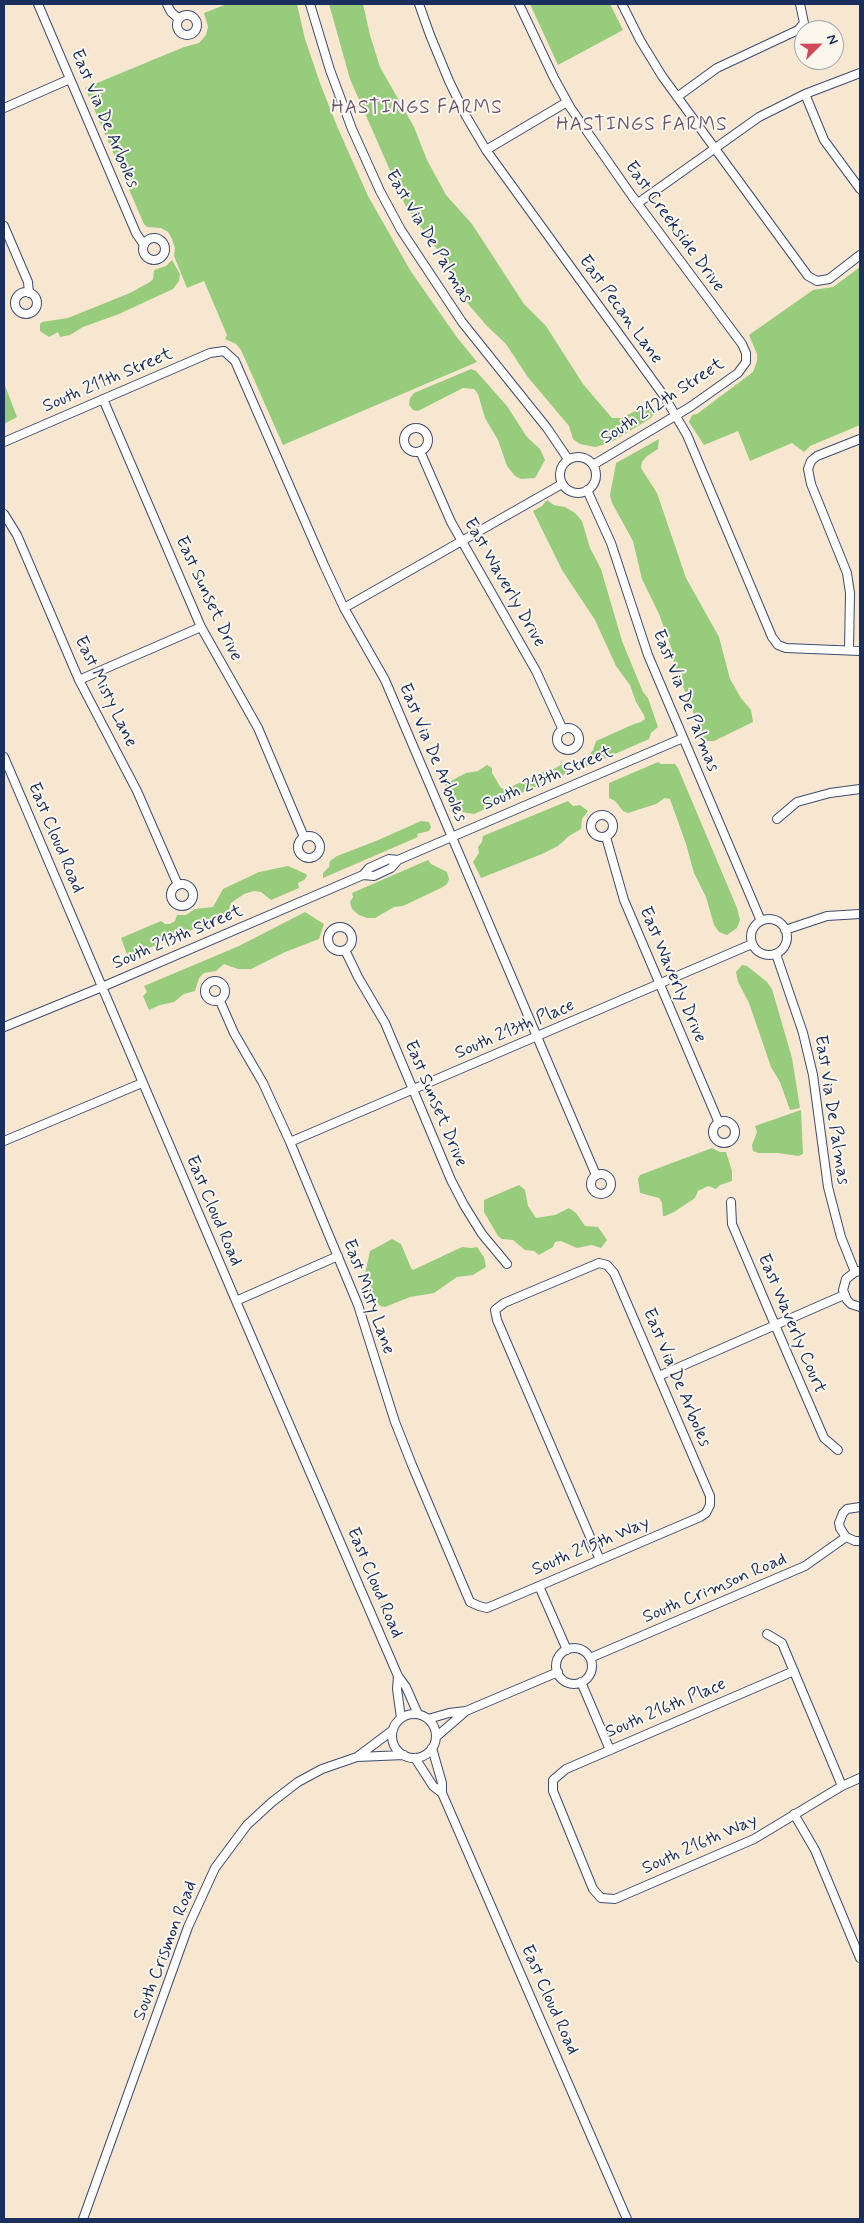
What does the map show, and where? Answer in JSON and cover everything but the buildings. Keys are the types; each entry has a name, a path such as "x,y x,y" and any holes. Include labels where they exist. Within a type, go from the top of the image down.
{"street":[{"name":"East Via De Arboles","path":"38,4 136,233 144,245"},
{"path":"168,4 171,12 179,20"},
{"name":"East Via De Palmas","path":"310,4 330,70 352,129 377,184 401,230 462,322 534,412 568,459"},
{"name":"East Pecan Lane","path":"419,4 449,81 466,116 486,150 676,415 695,451 772,637 778,645 786,648 849,650"},
{"name":"East Creekside Drive","path":"519,4 567,102 638,203 742,344 746,353 746,362"},
{"path":"623,4 640,40 677,97 808,276 817,281 829,279 860,255"},
{"path":"677,97 717,68 736,57 792,34 804,24 800,4"},
{"path":"638,203 759,117 805,94 860,73"},
{"path":"4,108 70,79"},
{"path":"805,94 824,140 860,189"},
{"path":"486,150 567,102"},
{"path":"4,226 28,282 29,293"},
{"name":"East Via De Arboles","path":"224,351 235,361 344,608 379,668 596,1175"},
{"name":"South 211th Street","path":"4,442 210,353 224,351"},
{"name":"South 212th Street","path":"593,465 676,415 738,373 746,362"},
{"name":"East Sunset Drive","path":"103,399 201,627 258,728 304,837"},
{"path":"860,439 817,456 811,461 808,469 811,484 847,573 850,593 849,650 860,651"},
{"name":"East Waverly Drive","path":"420,451 451,522 536,671 563,730"},
{"path":"579,456 590,461 593,465 596,476 592,487 576,493 562,484 560,470 568,459 579,456"},
{"path":"344,608 562,484"},
{"name":"East Via De Palmas","path":"587,490 611,543 648,655 761,920"},
{"name":"East Misty Lane","path":"4,514 17,535 79,680 129,774 178,885"},
{"path":"79,680 201,627"},
{"name":"South 213th Street","path":"4,1027 363,875 374,876 391,868 398,860 683,738"},
{"name":"East Cloud Road","path":"4,757 142,1083 398,1676 406,1687 418,1714"},
{"path":"777,819 797,802 830,793 860,789"},
{"name":"East Waverly Drive","path":"606,837 621,894 719,1123"},
{"path":"785,930 827,916 860,914"},
{"path":"772,919 778,921 785,930 786,941 781,951 776,954 759,953 752,944 752,930 761,920 772,919"},
{"name":"South 213th Place","path":"290,1142 537,1038 752,944"},
{"name":"East Sunset Drive","path":"345,950 358,977 385,1023 464,1205 482,1234 506,1264"},
{"name":"East Via De Palmas","path":"776,954 803,1033 813,1076 828,1187 841,1238 857,1272 846,1279 843,1290 844,1295"},
{"name":"East Misty Lane","path":"220,1001 234,1033 263,1083 290,1142 361,1312 395,1422 412,1466 470,1602 479,1606"},
{"path":"4,1141 142,1083"},
{"name":"East Waverly Court","path":"731,1202 732,1224 775,1325 824,1438 838,1450"},
{"path":"236,1301 338,1256"},
{"name":"East Via De Arboles","path":"600,1560 497,1320 495,1310 504,1303 599,1263 607,1265 614,1273 659,1376 710,1496 710,1505"},
{"path":"659,1376 844,1295 851,1304 860,1307"},
{"name":"South 215th Way","path":"479,1606 487,1608 700,1517 706,1513 710,1505"},
{"path":"860,1507 847,1509 841,1518 840,1528 846,1537 860,1541"},
{"name":"South Crimson Road","path":"590,1658 805,1566 846,1537"},
{"path":"539,1586 567,1650"},
{"path":"766,1634 782,1644 842,1786"},
{"path":"578,1648 590,1658 592,1670 590,1675 581,1682 576,1684 565,1681 558,1672 559,1657 567,1650 578,1648"},
{"name":"South 216th Place","path":"601,1898 593,1889 560,1809 553,1791 553,1780 566,1769 794,1671"},
{"path":"428,1719 449,1713 466,1711 558,1672"},
{"name":"East Cloud Road","path":"398,1676 397,1689 401,1718"},
{"path":"581,1682 610,1750"},
{"path":"436,1737 434,1727 428,1719 418,1714 401,1718 393,1730 393,1742 399,1752 404,1756 415,1758 422,1756 432,1748 436,1737 466,1711"},
{"name":"South Crismon Road","path":"82,2219 188,1927 215,1868 247,1825 272,1802 298,1782 322,1769 357,1756 393,1730"},
{"name":"East Cloud Road","path":"432,1748 442,1783 442,1793 627,2219"},
{"name":"South Crismon Road","path":"357,1756 404,1756"},
{"name":"East Cloud Road","path":"415,1758 433,1786 442,1793"},
{"name":"South 216th Way","path":"601,1898 615,1899 754,1839 842,1786 860,1778"},
{"path":"794,1814 815,1850 860,1958"}],"green space":[{"path":"227,4 297,4 305,39 320,83 368,196 410,270 456,336 477,362 283,445 241,350 236,344 225,339 227,335 204,281 187,288 174,256 175,248 168,232 161,228 147,227 144,224 85,88 184,47 199,43 206,35 208,27 204,13"},
{"path":"329,4 363,4 380,67 414,127 427,160 446,195 472,224 524,304 546,326 583,384 612,418 622,418 637,410 649,407 655,411 651,418 610,443 595,447 580,444 573,439 569,426 527,376 506,344 468,304 453,281 442,256 406,207 350,79"},
{"path":"530,4 610,4 623,30 558,65"},
{"path":"172,260 180,274 179,281 173,289 119,314 83,327 70,335 60,337 58,332 49,337 40,331 40,324 42,322 68,318 130,293 150,282 153,279 154,270 166,266"},
{"path":"860,267 860,425 810,446 804,452 792,443 750,461 738,431 704,445 689,422 692,415 697,414 753,372 757,361 757,354 749,335 813,290 833,287"},
{"path":"471,369 476,371 507,406 527,437 540,449 545,460 535,478 521,479 515,476 507,466 498,440 485,418 478,394 474,389 463,388 418,411 413,410 409,405 410,398 414,393"},
{"path":"4,383 17,417 4,424"},
{"path":"659,439 658,449 647,456 642,462 641,468 657,493 686,578 719,637 730,679 741,698 751,710 753,722 714,741 705,741 698,732 692,707 675,669 671,647 659,614 642,579 633,541 612,503 610,495 616,463"},
{"path":"547,500 554,505 565,507 575,513 582,521 590,548 601,569 622,641 643,692 648,698 658,727 651,733 649,739 583,768 584,761 593,750 596,741 645,719 630,685 616,666 595,620 562,570 533,511 542,506"},
{"path":"658,762 661,764 675,764 678,768 737,908 740,920 737,928 727,935 719,932 714,925 706,897 694,873 670,799 665,798 656,804 628,813 623,811 615,801 609,798 609,783"},
{"path":"564,763 567,766 565,774 474,814 462,812 455,808 445,784 466,773 478,771 487,765 492,768 492,773 501,788 506,789"},
{"path":"568,801 573,806 580,805 588,811 582,819 581,829 569,836 558,846 542,854 481,878 473,862 479,853 478,847 482,842 483,836"},
{"path":"421,821 429,822 431,827 429,831 417,834 418,837 323,878 323,873 329,867 330,861 337,856"},
{"path":"428,860 431,864 447,872 449,879 447,884 403,906 394,907 375,918 359,915 352,909 350,902 353,897 352,893"},
{"path":"288,866 307,876 298,883 299,888 271,900 261,892 254,891 244,894 231,903 227,915 128,957 121,938 161,921 165,924 170,924 175,921 177,915 186,915 195,909 213,907 223,889 259,872"},
{"path":"305,912 324,924 319,939 285,952 251,969 238,969 224,964 216,971 204,973 199,978 195,991 184,994 174,1002 149,1010 143,996 147,992 144,986 239,946"},
{"path":"742,965 747,966 767,982 772,989 792,1058 800,1108 790,1110 780,1082 771,1067 749,1003 738,982 736,972"},
{"path":"801,1110 803,1154 798,1156 753,1151 752,1145 757,1132 755,1126"},
{"path":"712,1148 720,1152 726,1152 732,1171 732,1181 720,1185 716,1189 708,1186 698,1191 695,1198 665,1216 663,1216 662,1203 659,1198 640,1193 638,1179 640,1175"},
{"path":"519,1185 525,1190 528,1206 536,1218 555,1215 569,1208 576,1213 585,1226 598,1227 607,1240 601,1248 592,1245 577,1248 561,1241 555,1242 553,1247 539,1255 534,1251 525,1250 513,1240 502,1239 498,1236 484,1212 484,1200"},
{"path":"392,1239 401,1244 413,1270 462,1247 477,1247 484,1257 486,1267 473,1275 457,1277 434,1293 410,1297 385,1307 380,1306 366,1284 365,1274 370,1251"}],"district":[{"name":"HASTINGS FARMS","path":"417,109"},
{"name":"HASTINGS FARMS","path":"642,126"}]}
